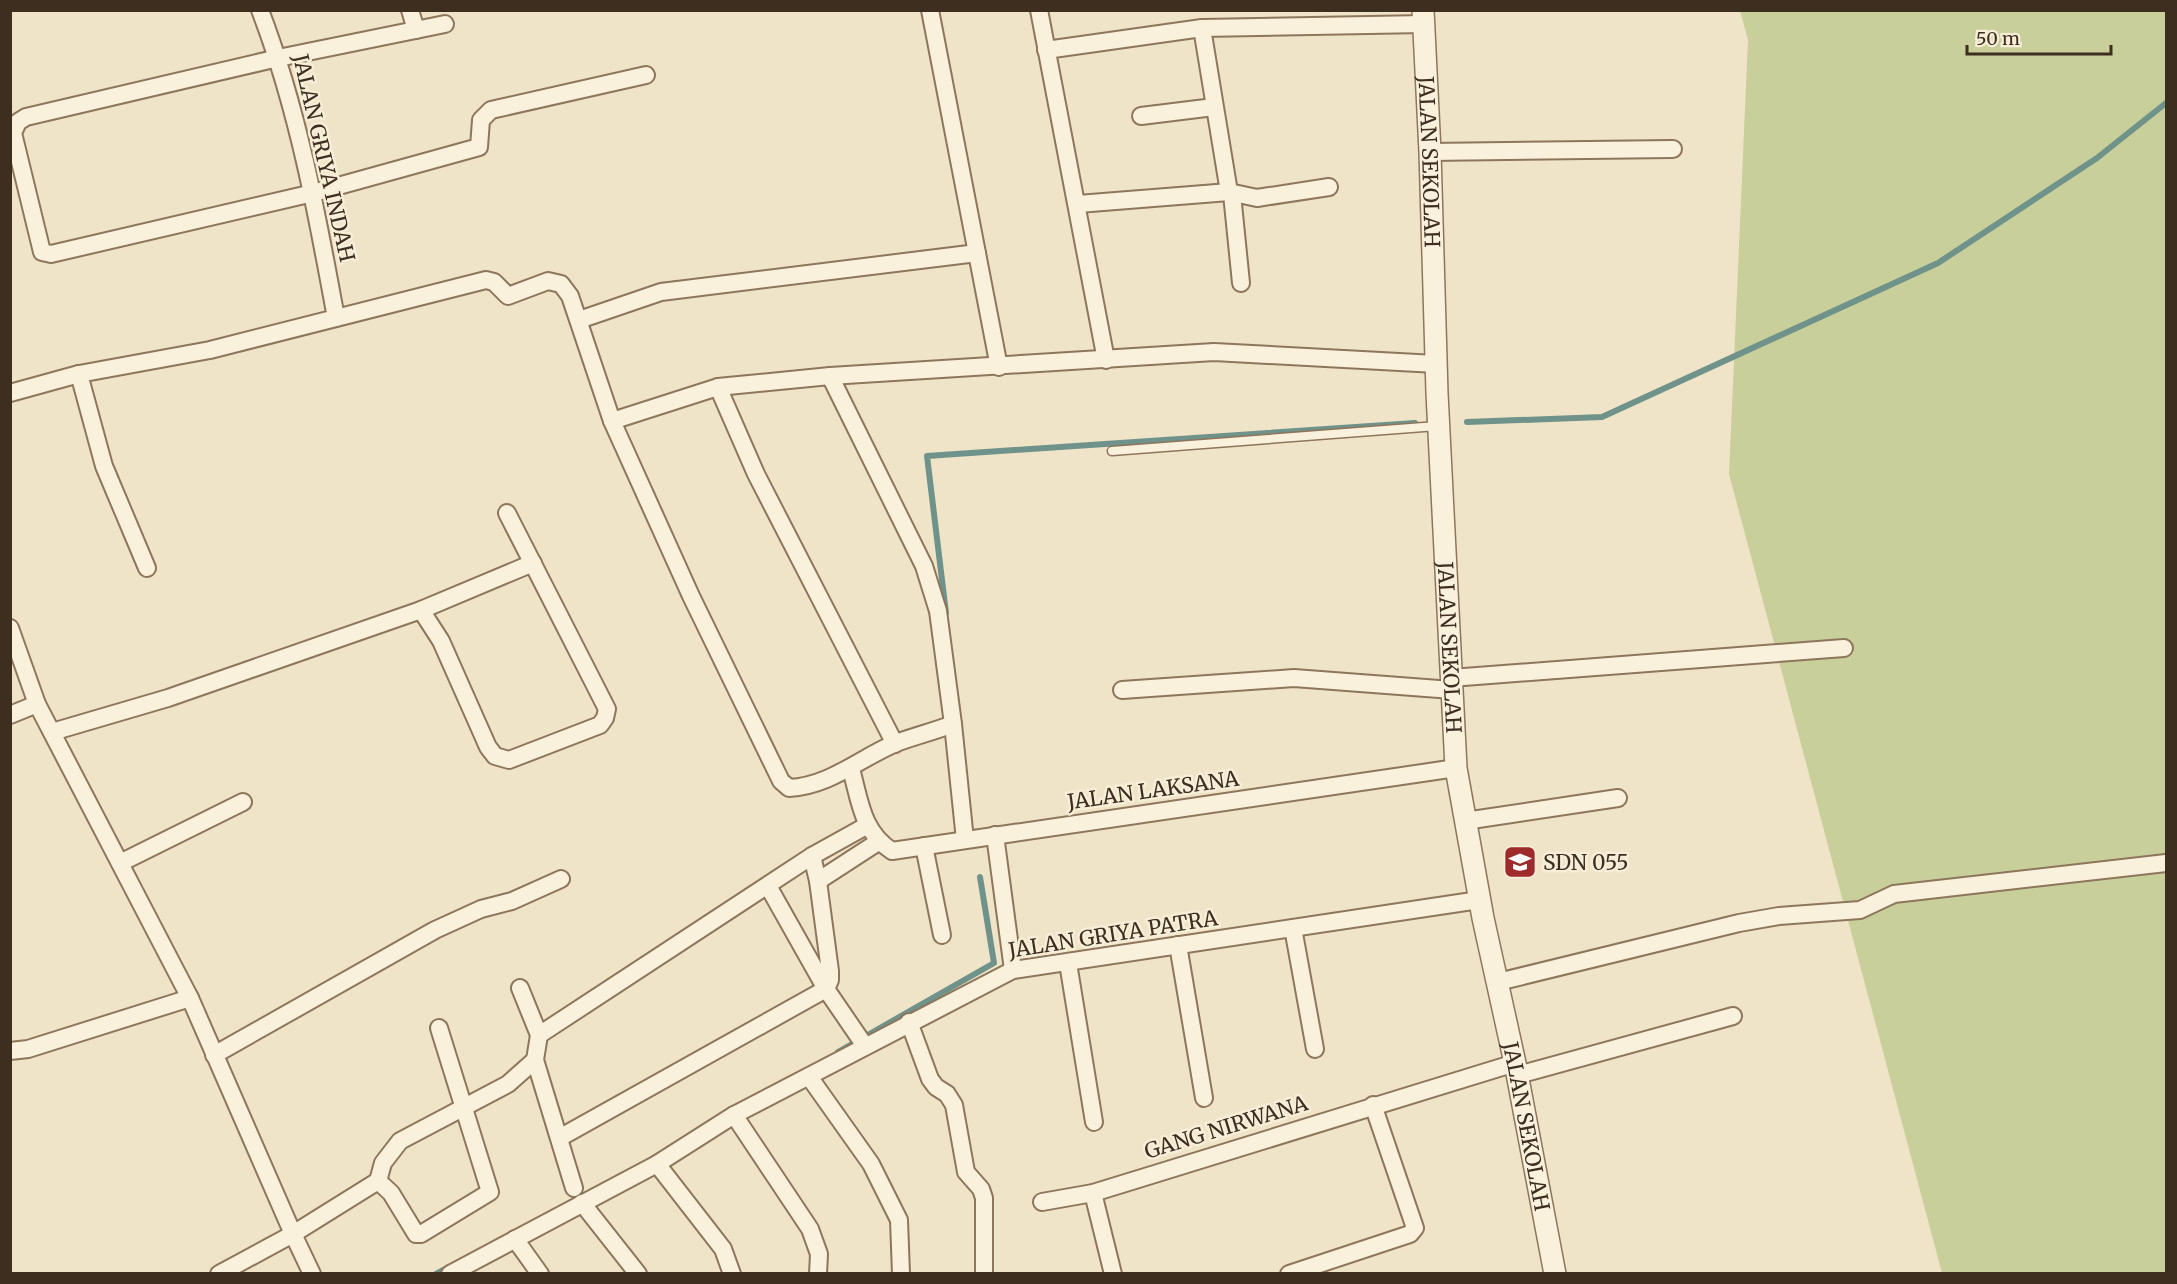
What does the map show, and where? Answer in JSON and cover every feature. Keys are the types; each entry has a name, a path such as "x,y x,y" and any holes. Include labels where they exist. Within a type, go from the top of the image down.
{"street":[{"name":"JALAN GRIYA INDAH","path":"260,10 278,58 313,193 336,318"},
{"path":"410,10 416,30"},
{"path":"930,10 999,367"},
{"path":"1039,10 1078,204 1106,360"},
{"path":"1046,50 1202,28 1424,17"},
{"name":"JALAN SEKOLAH","path":"1424,17 1438,424 1456,768 1479,900 1517,1069 1555,1274"},
{"path":"445,24 278,58 26,117 18,122 13,133 42,252 51,254 313,193 478,147 481,120 491,110 646,75"},
{"path":"1202,28 1214,107 1231,193 1241,283"},
{"path":"1141,116 1214,107"},
{"path":"1430,152 1673,149"},
{"path":"1078,204 1231,193 1257,198 1329,187"},
{"path":"579,320 661,292 977,253"},
{"path":"10,393 79,374 210,350 486,280 494,282 508,296 554,280 561,284 570,296 612,422 691,596 781,781 789,788 803,788 851,769 895,744 953,724"},
{"path":"612,422 718,387 830,376 1214,352 1436,364"},
{"path":"79,374 104,466 147,568"},
{"path":"830,376 924,566 938,611 965,840"},
{"path":"718,387 756,474 895,744"},
{"path":"421,610 441,641 488,747 495,756 509,760 600,725 607,709 507,513"},
{"path":"52,732 168,698 421,610 532,563"},
{"path":"10,627 37,704 190,998 312,1274"},
{"path":"1122,690 1294,678 1451,684 1716,656 1844,648"},
{"path":"10,715 37,704"},
{"name":"JALAN LAKSANA","path":"878,842 892,851 1456,768"},
{"path":"818,881 878,842 866,826 851,769"},
{"path":"1465,821 1618,798"},
{"path":"120,863 243,802"},
{"path":"539,1035 812,856 866,826"},
{"path":"995,835 1013,970"},
{"path":"924,846 942,935"},
{"path":"561,1137 826,989 830,980 830,971 818,881 812,856"},
{"path":"1498,982 1739,923 1779,916 1860,910 1894,894 1961,884 2166,863"},
{"path":"214,1055 435,930 481,909 512,901 561,879"},
{"path":"768,886 826,989 861,1040"},
{"name":"JALAN GRIYA PATRA","path":"450,1274 657,1164 734,1115 810,1078 861,1040 909,1022 1013,970 1479,900"},
{"path":"1293,928 1315,1049"},
{"path":"1178,945 1204,1098"},
{"path":"1068,963 1094,1122"},
{"path":"520,988 539,1035 535,1060 561,1137 574,1188"},
{"path":"10,1051 28,1049 190,998"},
{"name":"GANG NIRWANA","path":"1042,1202 1093,1193 1373,1105 1733,1016"},
{"path":"909,1022 930,1078 936,1087 947,1094 954,1105 966,1172 981,1189 984,1198 984,1274"},
{"path":"378,1181 391,1193 416,1234 421,1234 490,1192 439,1028"},
{"path":"219,1274 293,1234 378,1181 383,1163 400,1141 508,1084 535,1060"},
{"path":"810,1078 870,1164 899,1220 901,1274"},
{"path":"1289,1274 1410,1234 1415,1228 1373,1105"},
{"path":"734,1115 810,1229 819,1254 818,1274"},
{"path":"657,1164 723,1249 732,1274"},
{"path":"1093,1193 1113,1274"},
{"path":"582,1203 638,1274"},
{"path":"515,1239 540,1274"}],"lane":[{"path":"1112,451 1438,424"}],"green space":[{"path":"1740,11 2166,11 2166,1273 1942,1273 1729,474 1748,40"}],"waterway":[{"path":"1467,422 1602,417 1938,263 2097,158 2166,103"},
{"path":"946,613 927,456 1415,423"},
{"path":"838,1052 994,963 980,877"},
{"path":"436,1274 449,1267"}],"place":[{"name":"SDN 055","path":"1520,862"}]}
